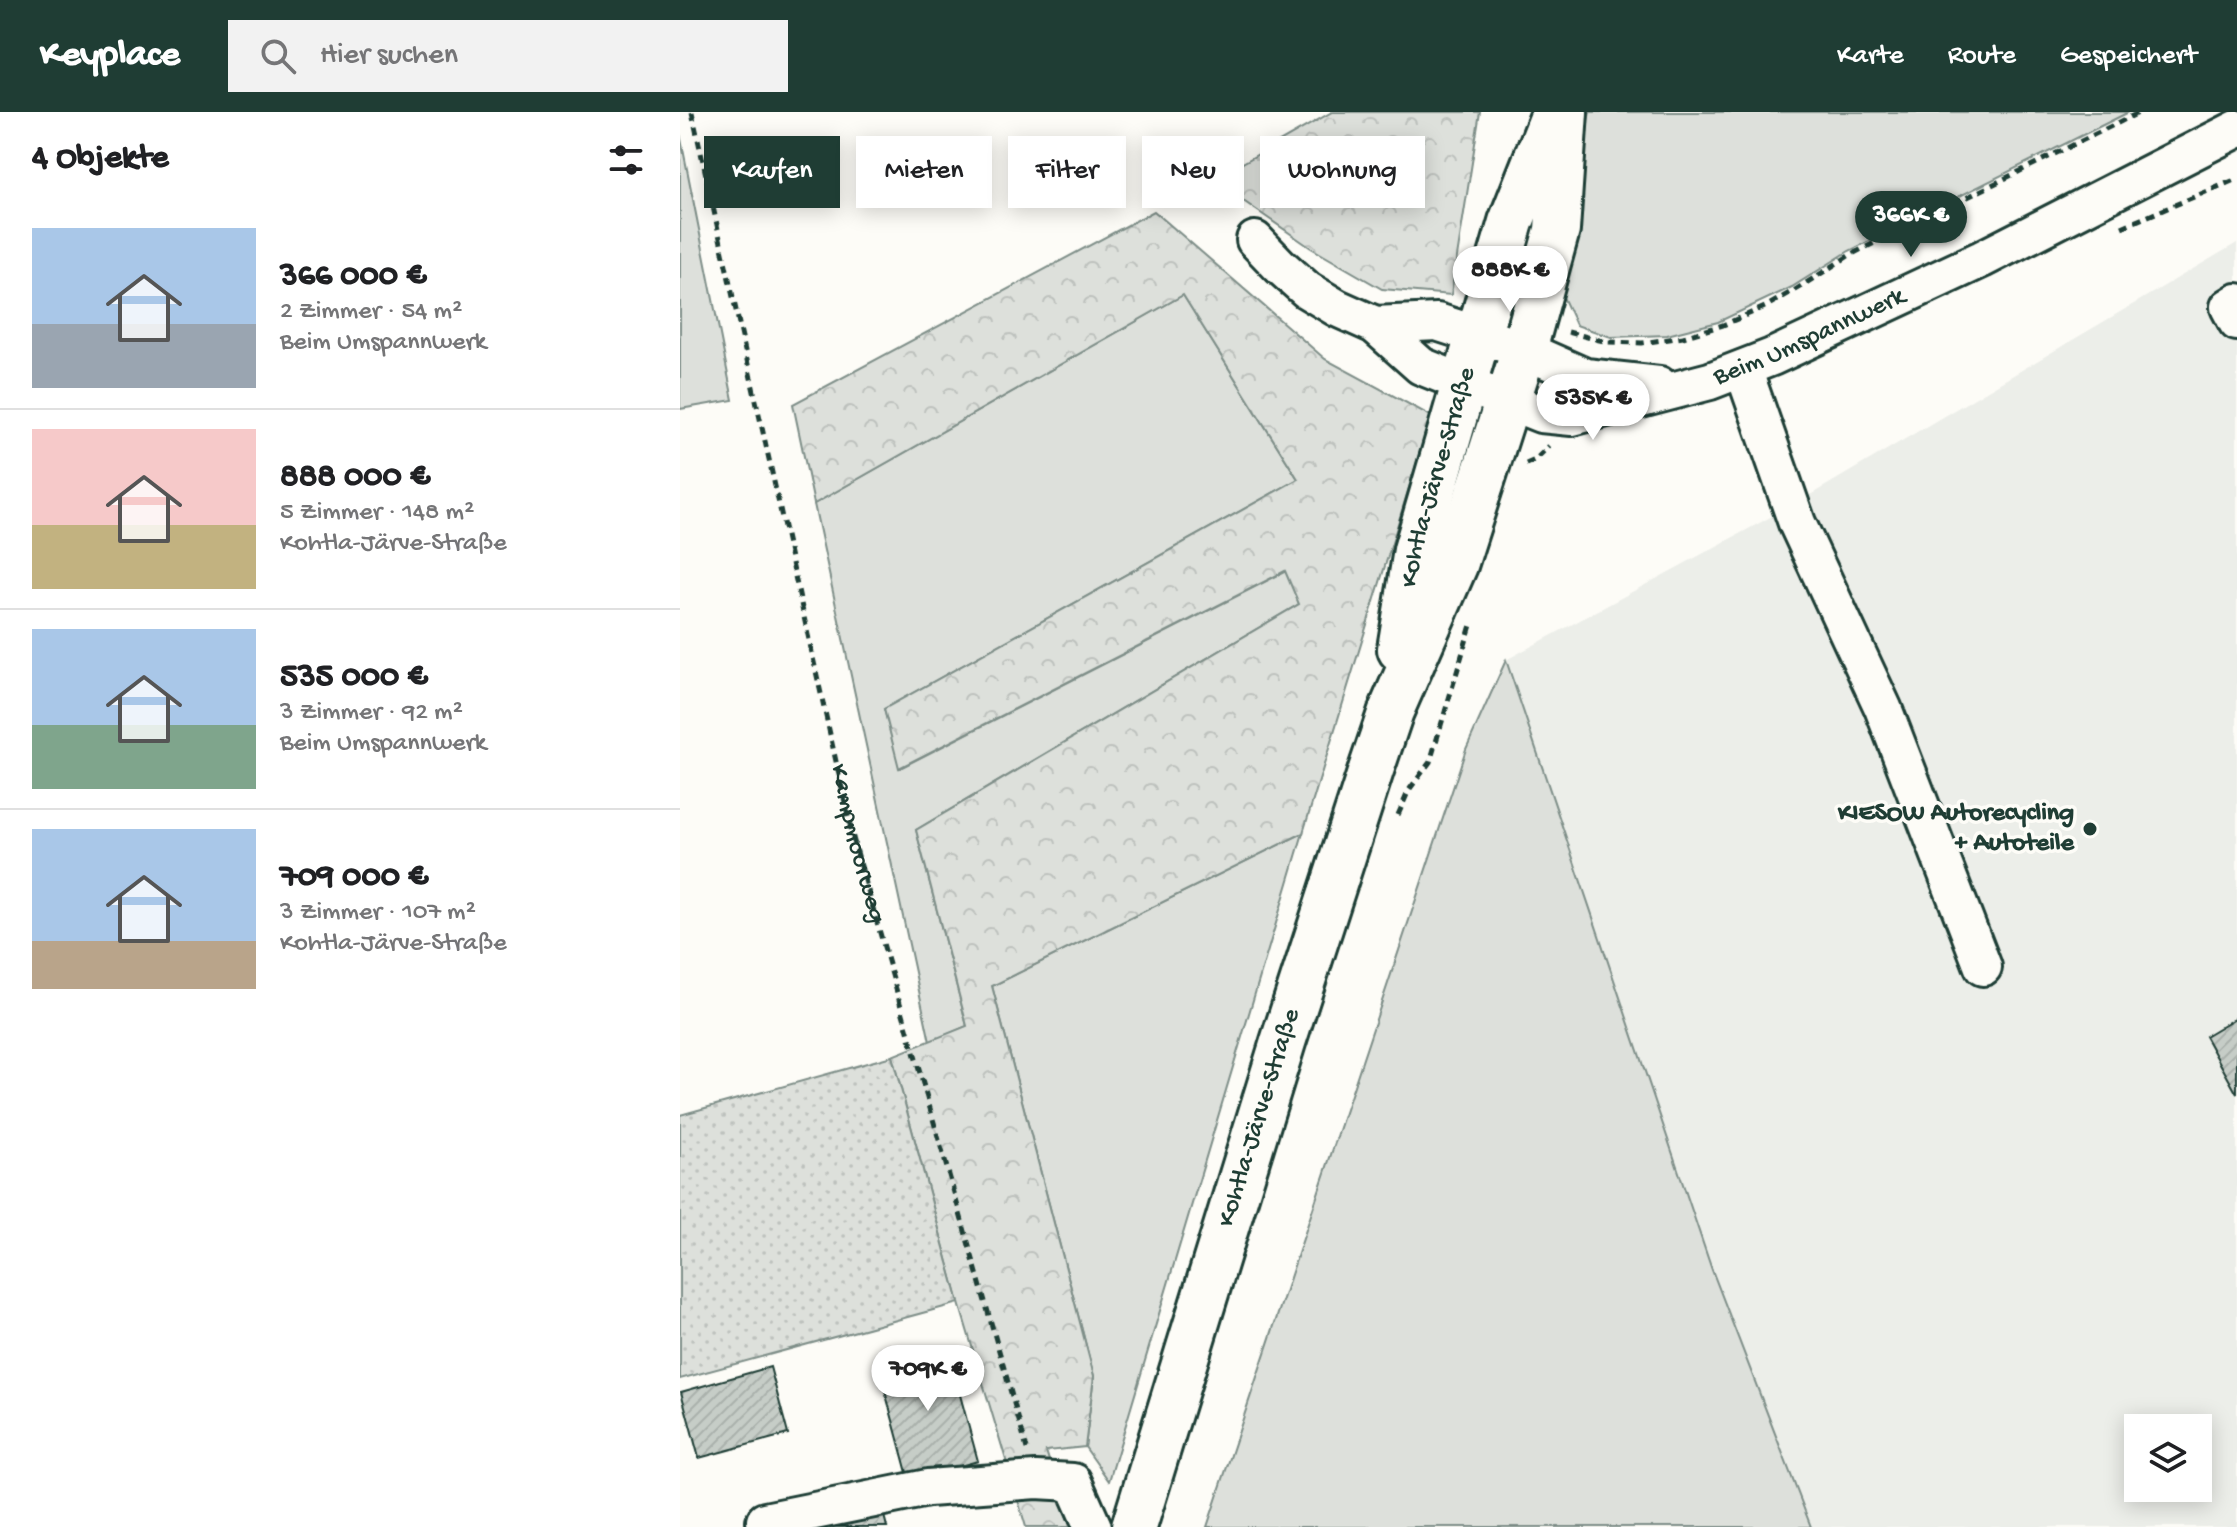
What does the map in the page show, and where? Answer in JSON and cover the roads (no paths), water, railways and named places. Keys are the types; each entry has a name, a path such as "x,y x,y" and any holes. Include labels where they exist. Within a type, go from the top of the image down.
{"main road":[{"name":"Kohtla-Järve-Straße","path":"1391,711 1416,550 1511,222 1554,112"},
{"name":"Kohtla-Järve-Straße","path":"1134,1527 1283,1042 1391,711 1550,349 1565,112"}],"street":[{"name":"Beim Umspannwerk","path":"1255,240 1307,290 1375,325 1421,366 1524,407 1572,417 1710,381 1743,369 1982,259 2237,129"},
{"path":"2237,302 2229,307 2237,322"},
{"name":"Beim Umspannwerk","path":"1375,325 1437,322 1478,335 1550,349 1585,377 1681,387"},
{"path":"1743,369 1797,523 1883,708 1983,967"},
{"path":"765,1521 928,1488 1036,1480 1073,1482 1093,1527"}],"place":[{"name":"KIESOW Autorecycling + Autoteile","path":"2090,829"}]}
